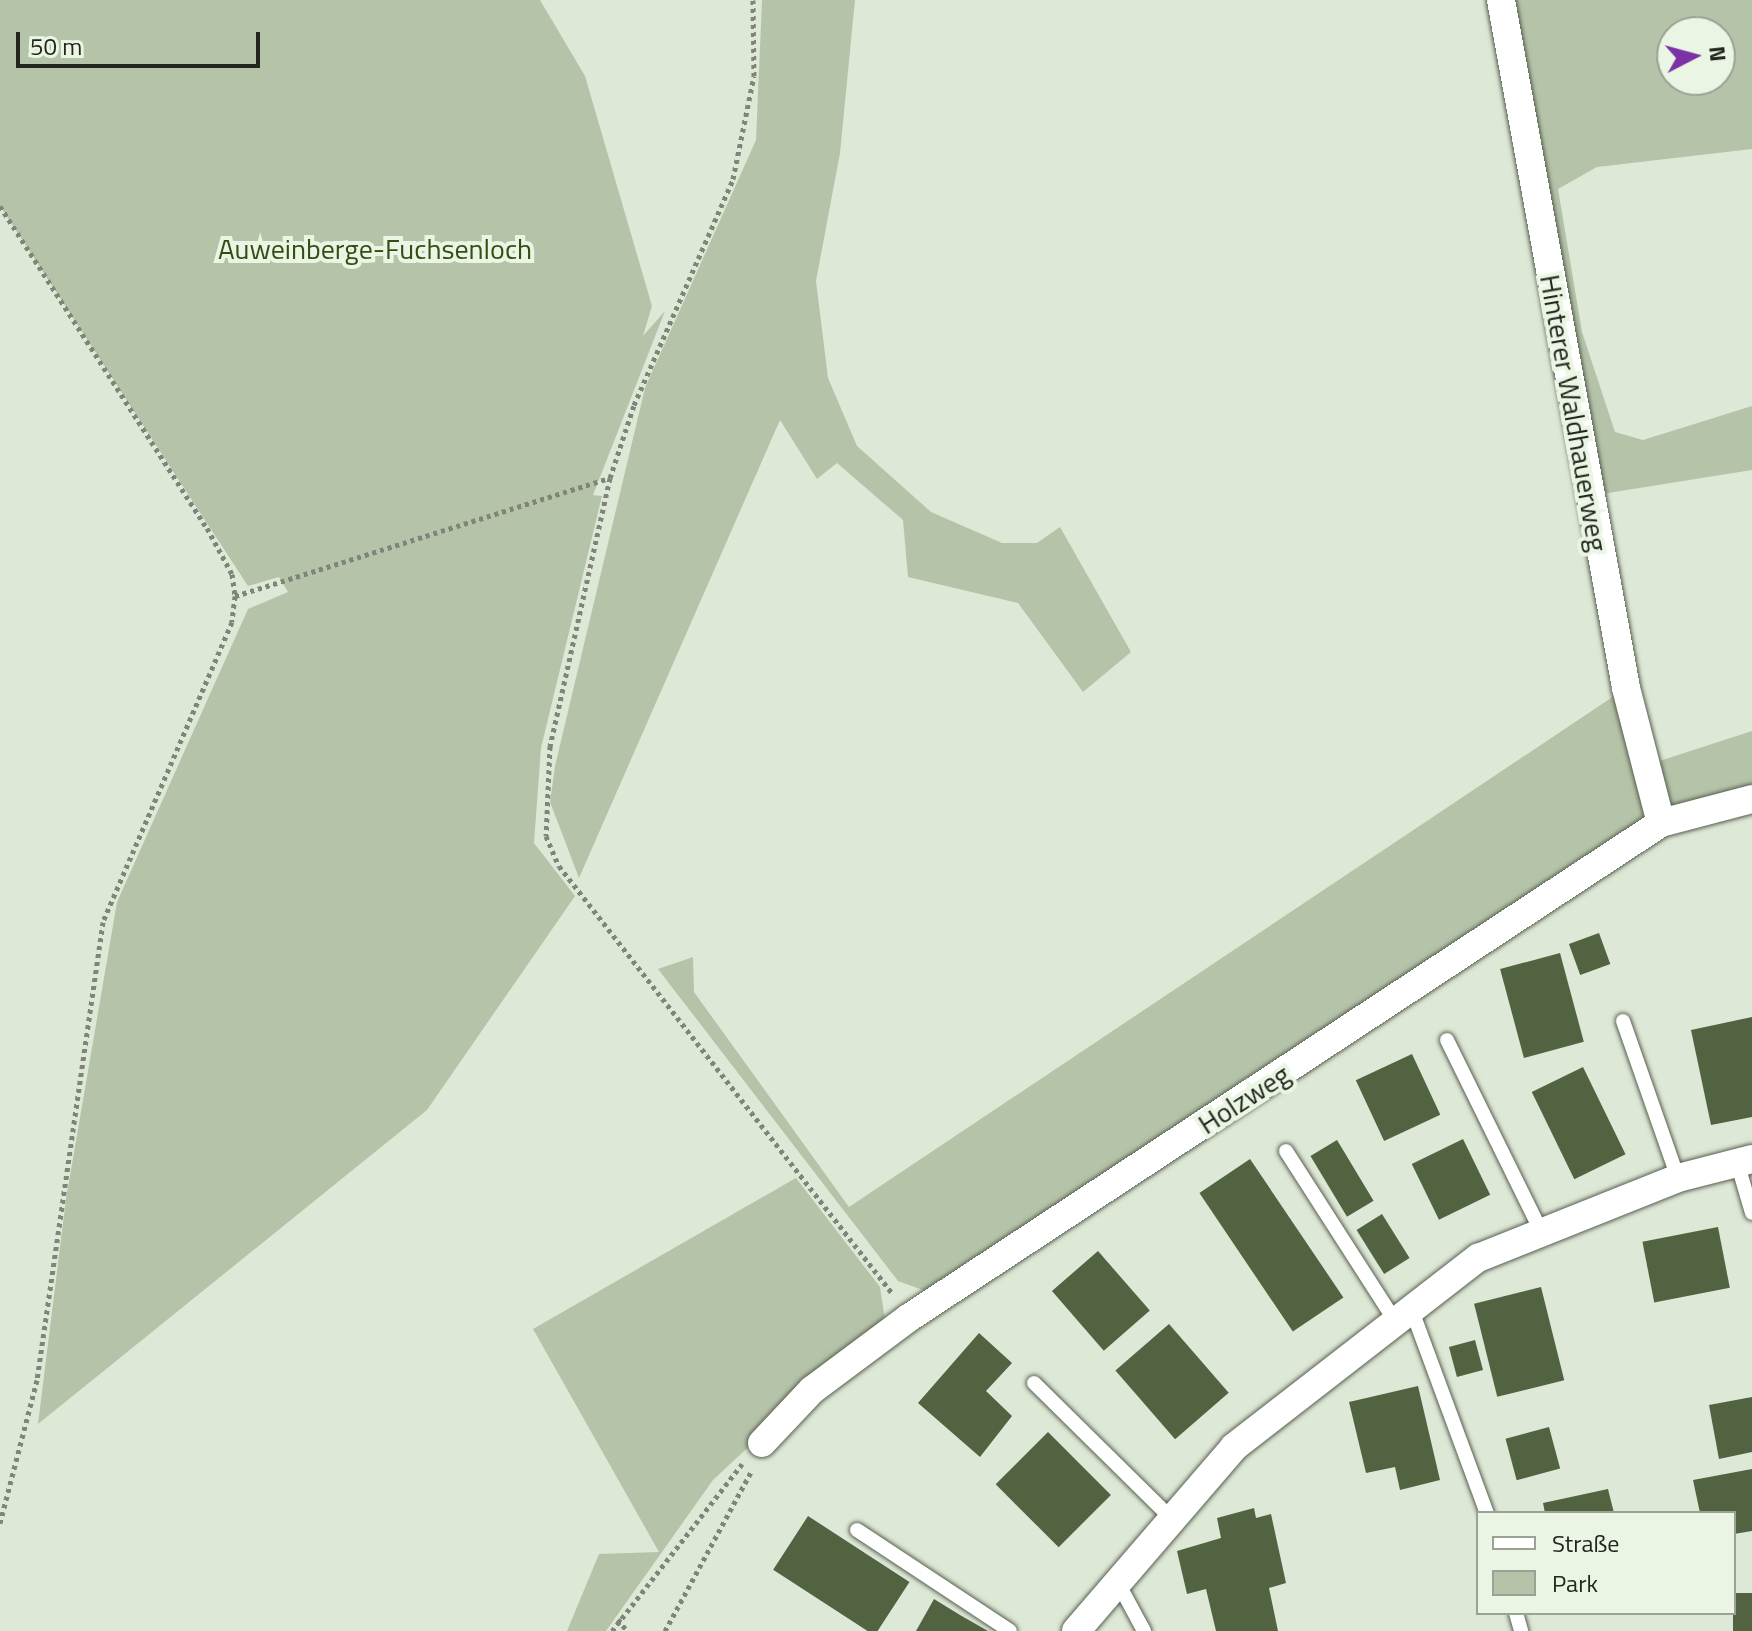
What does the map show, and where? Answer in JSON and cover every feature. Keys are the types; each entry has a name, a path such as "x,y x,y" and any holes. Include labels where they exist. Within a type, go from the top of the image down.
{"street":[{"name":"Hinterer Waldhauerweg","path":"1501,0 1626,688 1661,823"},
{"name":"Holzweg","path":"762,1443 812,1390 910,1317 1661,823 1752,799"},
{"path":"1076,1631 1115,1578 1234,1447 1402,1313 1478,1258 1678,1178 1744,1160"}],"lane":[{"path":"1623,1021 1678,1178"},
{"path":"1447,1040 1541,1231"},
{"path":"1286,1151 1402,1313 1486,1511"},
{"path":"1744,1160 1752,1213"},
{"path":"1034,1383 1169,1516"},
{"path":"857,1530 1010,1631"},
{"path":"1115,1578 1144,1631"}],"path":[{"path":"753,0 754,76 733,179 634,405 610,478 550,746 546,836 559,866 910,1317"},
{"path":"0,206 207,528 235,596 232,622 103,922 37,1380 0,1523"},
{"path":"235,596 610,478"},
{"path":"612,1631 618,1619 762,1443"},
{"path":"665,1631 762,1443"},
{"path":"618,1619 627,1631"}],"green space":[{"name":"Auweinberge-Fuchsenloch","path":"0,0 540,0 585,76 652,306 643,336 665,311 593,495 602,496 541,748 534,843 575,896 427,1110 38,1424 66,1199 117,902 248,609 288,592 279,577 248,586 0,206"},
{"path":"762,0 855,0 840,153 816,281 828,378 857,446 931,512 1002,543 1037,543 1060,527 1131,652 1083,692 1018,603 908,577 903,520 837,463 817,479 780,420 579,878 550,802 555,766 645,388 756,140"},
{"path":"1501,0 1752,0 1752,149 1597,167 1558,189 1582,332 1615,432 1643,440 1752,406 1752,470 1589,496"},
{"path":"1626,688 1644,766 1752,731 1752,799 1661,823 926,1291 898,1281 658,969 693,957 694,992 849,1207"},
{"path":"796,1178 880,1287 885,1320 713,1480 606,1631 567,1631 599,1554 659,1552 533,1329"}],"building":[{"path":"1599,933 1610,964 1580,975 1569,944"},
{"path":"1560,953 1584,1042 1524,1058 1500,969"},
{"path":"1752,1017 1752,1117 1711,1125 1691,1030"},
{"path":"1412,1054 1440,1115 1384,1141 1356,1080"},
{"path":"1583,1067 1626,1154 1574,1179 1532,1092"},
{"path":"1463,1139 1490,1195 1439,1220 1412,1164"},
{"path":"1337,1140 1374,1201 1347,1217 1310,1156"},
{"path":"1250,1159 1343,1297 1293,1332 1199,1193"},
{"path":"1382,1214 1410,1258 1384,1274 1357,1230"},
{"path":"1718,1227 1730,1288 1654,1303 1642,1242"},
{"path":"1098,1251 1150,1311 1104,1351 1052,1291"},
{"path":"1541,1287 1564,1380 1497,1397 1474,1304"},
{"path":"1169,1324 1229,1393 1175,1439 1115,1371"},
{"path":"979,1333 1012,1363 986,1391 1012,1416 980,1457 918,1403"},
{"path":"1475,1340 1483,1370 1457,1377 1449,1347"},
{"path":"1418,1386 1440,1480 1400,1490 1395,1467 1366,1473 1349,1402"},
{"path":"1752,1397 1752,1452 1719,1459 1709,1405"},
{"path":"1549,1427 1560,1469 1517,1480 1506,1439"},
{"path":"1048,1432 1111,1495 1059,1547 996,1484"},
{"path":"1752,1469 1752,1531 1736,1534 1736,1511 1700,1511 1693,1480"},
{"path":"1608,1489 1614,1511 1545,1511 1543,1503"},
{"path":"1254,1508 1256,1518 1271,1514 1286,1583 1269,1588 1278,1631 1216,1631 1206,1589 1187,1594 1177,1551 1221,1538 1217,1518"},
{"path":"808,1516 909,1582 878,1631 868,1631 773,1570"},
{"path":"1736,1593 1752,1593 1752,1631 1733,1631"},
{"path":"934,1599 960,1615 988,1631 916,1631"}]}
